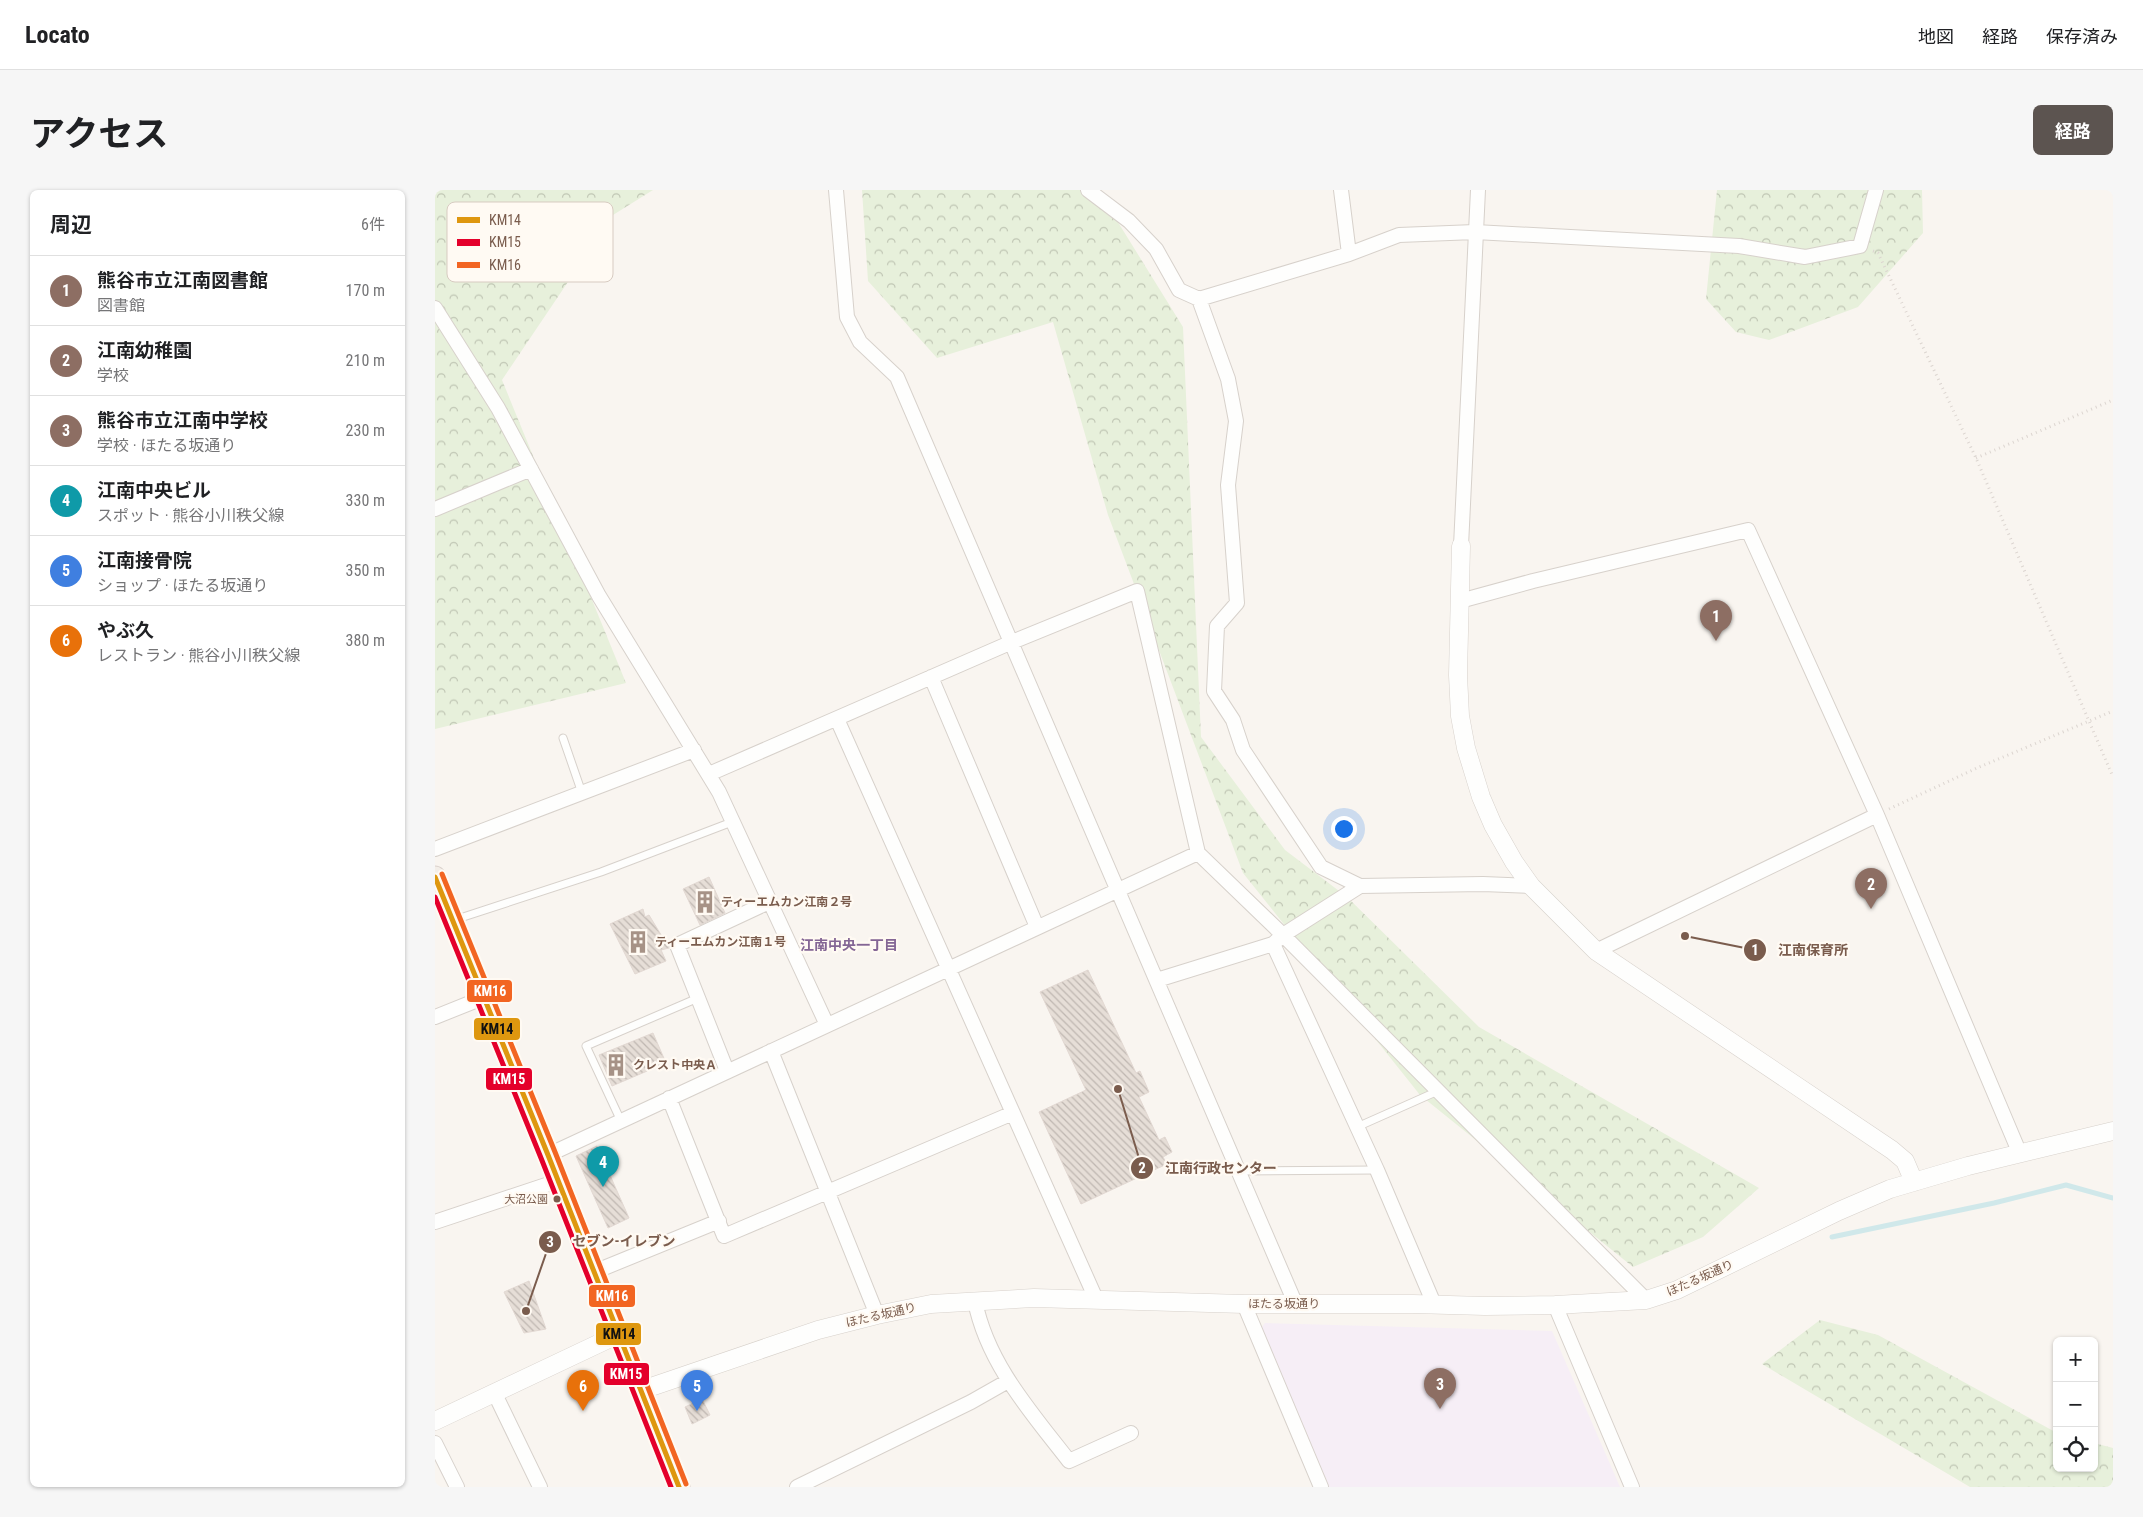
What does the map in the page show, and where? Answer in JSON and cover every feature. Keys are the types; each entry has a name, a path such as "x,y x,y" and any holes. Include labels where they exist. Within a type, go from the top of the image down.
{"main road":[{"path":"435,877 485,996 679,1487"}],"street":[{"path":"836,190 847,317 860,342 897,377 1296,1305"},
{"path":"1088,190 1129,221 1156,249 1179,290 1199,299 1349,254 1399,235 1475,232 1739,246 1805,257 1860,246 1876,190"},
{"path":"1341,190 1349,254"},
{"path":"1478,190 1461,546 1458,675 1460,716 1466,748 1481,797 1493,825 1514,862 1531,886 1596,951 1892,1150 1905,1161 1914,1182"},
{"path":"1199,299 1228,379 1237,421 1228,485 1237,603 1217,626 1214,691 1233,720 1243,750 1321,868 1360,886 1483,884 1531,886"},
{"path":"435,308 498,408 599,596 709,774 827,1025"},
{"path":"435,509 531,469"},
{"path":"1460,601 1533,581 1748,530 1877,815 2020,1154"},
{"path":"709,774 1012,642 1137,591 1198,853 1278,939 1438,1091 1646,1300"},
{"path":"931,678 1037,926"},
{"path":"837,719 1096,1299"},
{"path":"435,849 694,750"},
{"path":"1596,951 1877,815"},
{"path":"548,1155 1037,926 1198,853"},
{"path":"1157,980 1278,939 1360,886"},
{"path":"727,1071 677,945 769,902"},
{"path":"1278,939 1434,1304"},
{"path":"435,1017 485,996"},
{"path":"771,1051 877,1314"},
{"path":"669,1098 724,1236 1013,1114"},
{"name":"ほたる坂通り","path":"642,1390 818,1330 877,1314 931,1304 1035,1298 1296,1305 1555,1305 1646,1300 1677,1290 1839,1211 1891,1189 2113,1131"},
{"path":"435,1222 558,1181"},
{"path":"594,1272 719,1221"},
{"path":"975,1301 979,1321 1008,1381 1069,1461 1131,1433"},
{"path":"1244,1304 1321,1487"},
{"path":"1555,1305 1632,1487"},
{"path":"435,1421 619,1334"},
{"path":"797,1487 971,1402 1008,1381"},
{"path":"494,1392 540,1487"},
{"path":"435,1443 457,1487"}],"lane":[{"path":"563,738 582,793"},
{"path":"454,920 601,872 732,822"},
{"path":"621,1121 586,1046 698,998"},
{"path":"1357,1127 1438,1091"},
{"path":"1239,1171 1377,1170"}],"path":[{"path":"1860,246 1878,253 1976,458 2113,777"},
{"path":"1976,458 2113,400"},
{"path":"1877,815 1977,768 2089,722 2113,710"}],"shaded area":[{"path":"1265,1323 1552,1331 1620,1487 1329,1487 1260,1330"}],"green space":[{"path":"435,190 653,190 613,215 613,202 447,202 447,282 568,282 502,380 626,683 435,729"},
{"path":"862,190 1098,190 1183,327 1201,737 1285,850 1347,897 1479,1027 1759,1188 1703,1237 1633,1267 1420,1095 1243,873 1108,515 1053,322 937,358 868,281"},
{"path":"1717,190 1922,190 1923,233 1858,307 1769,340 1736,332 1706,299"},
{"path":"1820,1320 1878,1335 2053,1431 2053,1472 2098,1472 2098,1444 2113,1448 2113,1487 1970,1487 1762,1364"}],"building":[{"name":"ティーエムカン江南２号","path":"709,877 725,913 700,925 683,889"},
{"name":"ティーエムカン江南１号","path":"643,909 645,917 649,915 669,948 661,950 666,961 635,974 610,924"},
{"path":"1088,970 1136,1073 1140,1071 1149,1092 1139,1097 1159,1140 1165,1137 1172,1152 1163,1157 1167,1164 1081,1204 1039,1112 1086,1090 1040,992"},
{"path":"653,1033 666,1063 612,1086 599,1055"},
{"path":"597,1146 629,1218 608,1228 576,1156"},
{"path":"529,1281 546,1329 524,1333 504,1292"},
{"path":"702,1399 710,1415 692,1424 685,1407"}],"waterway":[{"path":"1832,1237 1994,1203 2066,1185 2113,1198"}],"transit line":[{"name":"KM16","path":"442,874 555,1152 686,1484"},
{"name":"KM14","path":"435,877 548,1155 679,1487"},
{"name":"KM15","path":"435,897 671,1487"}],"place":[{"name":"熊谷市立江南図書館","path":"1716,641"},
{"name":"ティーエムカン江南２号","path":"705,902"},
{"name":"江南幼稚園","path":"1871,909"},
{"name":"江南保育所","path":"1685,936"},
{"name":"ティーエムカン江南１号","path":"638,942"},
{"name":"クレスト中央Ａ","path":"616,1065"},
{"name":"江南行政センター","path":"1118,1089"},
{"name":"江南中央ビル","path":"603,1187"},
{"name":"大沼公園","path":"557,1199"},
{"name":"セブン-イレブン","path":"526,1311"},
{"name":"熊谷市立江南中学校","path":"1440,1409"},
{"name":"やぶ久","path":"583,1411"},
{"name":"江南接骨院","path":"697,1411"}],"district":[{"name":"江南中央一丁目","path":"849,945"}]}
